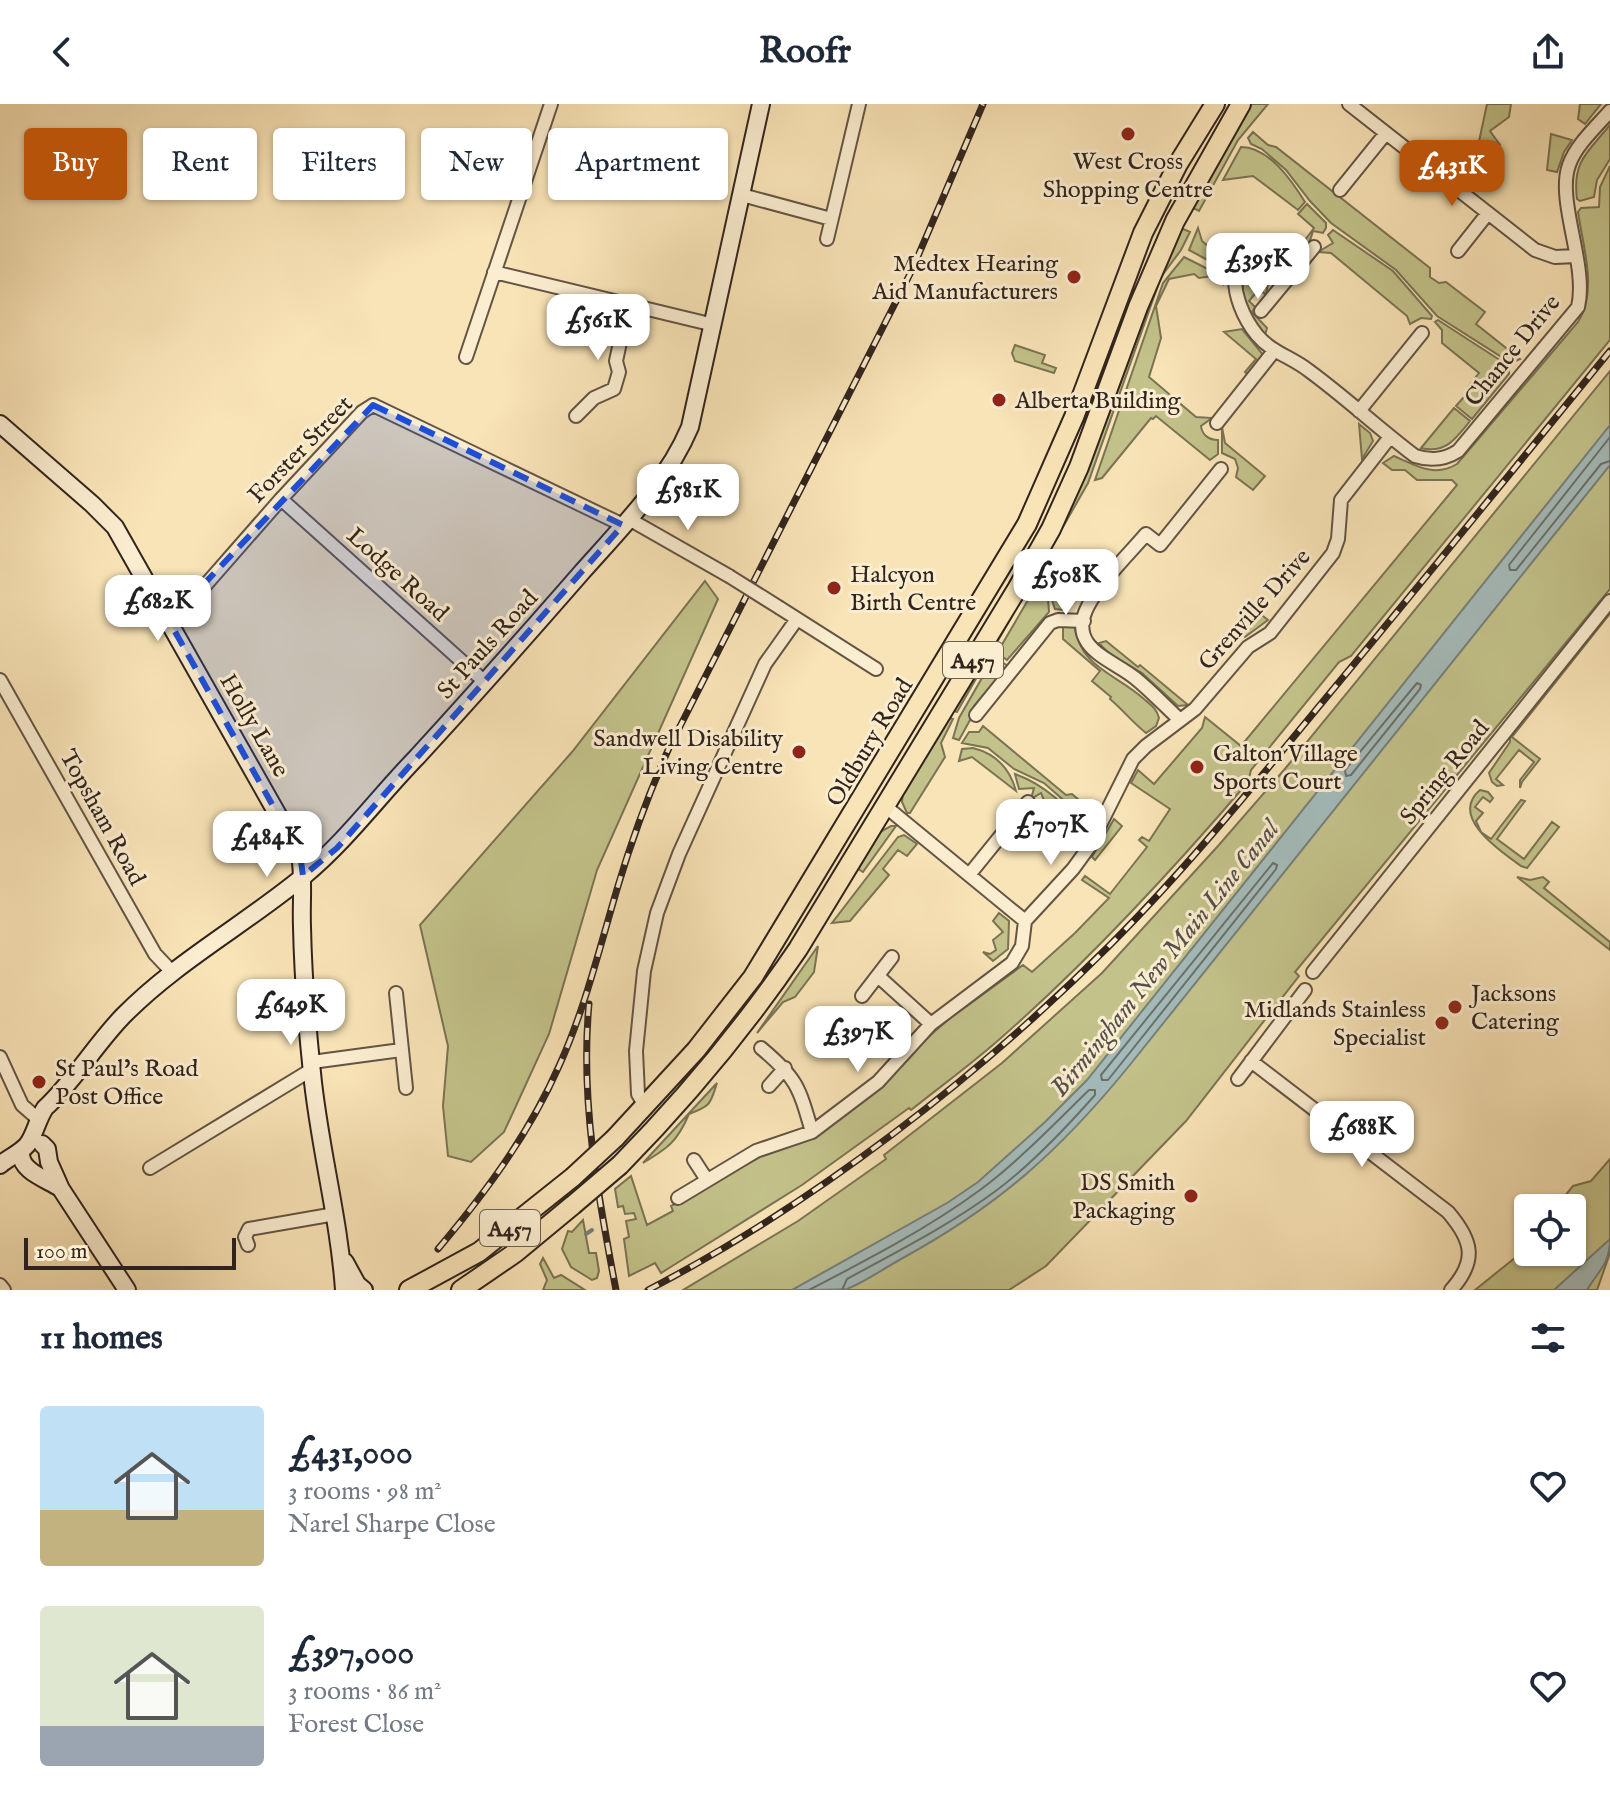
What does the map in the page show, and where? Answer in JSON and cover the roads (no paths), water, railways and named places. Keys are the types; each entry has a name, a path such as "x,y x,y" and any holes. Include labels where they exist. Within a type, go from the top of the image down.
{"main road":[{"name":"St Pauls Road","path":"33,1157 38,1119 123,1016 173,973 337,848 626,522 681,449 690,427 714,325 761,104"},
{"name":"Oldbury Road","path":"409,1290 479,1252 573,1177 615,1138 696,1050 767,956 1027,524 1074,417 1143,233 1178,164 1215,104"},
{"name":"Oldbury Road","path":"461,1290 515,1253 620,1165 701,1079 767,995 885,806 1051,529 1079,467 1155,265 1198,178 1241,104"},
{"name":"Holly Lane","path":"0,424 115,527 300,854 304,969 312,1066 342,1257 344,1290"},
{"name":"St Pauls Road","path":"33,1157 56,1098"},
{"path":"0,1165 33,1157"},
{"path":"0,1175 33,1157"},
{"path":"33,1157 61,1189 127,1290"},
{"name":"Holly Lane","path":"342,1257 357,1284 364,1290"}],"street":[{"path":"466,357 551,104"},
{"path":"827,239 859,104"},
{"path":"1349,104 1535,250 1555,257 1576,256"},
{"name":"Chance Drive","path":"1285,282 1260,264 1250,263 1236,272 1235,282 1242,310 1250,326 1274,351 1295,360 1415,456 1423,459 1448,458 1458,451 1575,312 1580,298 1567,193 1568,167 1574,154 1610,111"},
{"path":"1340,190 1386,133"},
{"path":"742,195 831,219"},
{"path":"1458,251 1488,213"},
{"path":"1261,311 1314,247"},
{"path":"494,272 714,325"},
{"path":"576,416 594,398 614,389 618,382 616,361 628,305"},
{"path":"1359,411 1422,333"},
{"path":"1217,423 1274,351"},
{"name":"Forster Street","path":"169,621 188,605 362,412 373,405 626,522"},
{"name":"Grenville Drive","path":"1025,921 1089,847 1133,759 1195,709 1248,647 1270,633 1333,553 1338,539 1341,500 1390,437"},
{"path":"1180,720 1132,675 1094,652 1085,637 1084,621 1092,600 1146,534 1160,545 1221,469"},
{"name":"Lodge Road","path":"281,499 486,683"},
{"path":"626,522 729,576 876,669"},
{"name":"Spring Road","path":"1313,972 1610,601"},
{"path":"645,1106 638,1094 636,1051 644,971 657,913 679,854 765,664 797,619"},
{"path":"976,715 1050,623 1058,620 1084,621"},
{"name":"Topsham Road","path":"0,680 155,954 173,973"},
{"path":"969,875 1028,802"},
{"path":"678,1198 770,1144 812,1132 878,1082 931,1024 1012,963 1022,946 1025,921 885,806"},
{"path":"862,996 892,957"},
{"path":"878,976 931,1024"},
{"path":"1238,1079 1305,990"},
{"path":"396,993 406,1088"},
{"path":"761,1048 785,1068 798,1086 812,1132"},
{"path":"150,1168 312,1066 401,1050"},
{"path":"0,1057 22,1105 38,1119"},
{"path":"1251,1061 1448,1212 1459,1224 1466,1238 1469,1259 1466,1269 1451,1290"},
{"path":"769,1086 785,1068"},
{"path":"694,1160 707,1180"},
{"path":"248,1245 245,1237 249,1229 335,1214"},
{"path":"0,1285 4,1290"}],"water":[{"path":"1610,425 1610,465 1129,1066 1077,1125 1025,1175 968,1219 867,1279 847,1289 792,1290 947,1203 978,1182 1087,1080"},
{"path":"1610,1239 1606,1261 1587,1290 1554,1290 1580,1266 1586,1266 1586,1261"}],"waterway":[{"path":"586,1234 592,1230"}],"railway":[{"path":"438,1249 505,1162 559,1066 592,977 629,851 669,748 912,270 983,104"},
{"path":"648,1290 772,1218 892,1135 1005,1042 1110,945 1250,790 1610,351"},
{"path":"589,1004 587,1076 592,1148 616,1290"}],"place":[{"name":"West Cross Shopping Centre","path":"1128,134"},
{"name":"Medtex Hearing Aid Manufacturers","path":"1074,277"},
{"name":"Alberta Building","path":"999,400"},
{"name":"Halcyon Birth Centre","path":"834,588"},
{"name":"Sandwell Disability Living Centre","path":"799,752"},
{"name":"Galton Village Sports Court","path":"1197,767"},
{"name":"Jacksons Catering","path":"1455,1007"},
{"name":"Midlands Stainless Specialist","path":"1442,1023"},
{"name":"St Paul's Road Post Office","path":"39,1082"},
{"name":"DS Smith Packaging","path":"1191,1196"}],"water label":[{"name":"Birmingham New Main Line Canal","path":"1164,958"}]}
